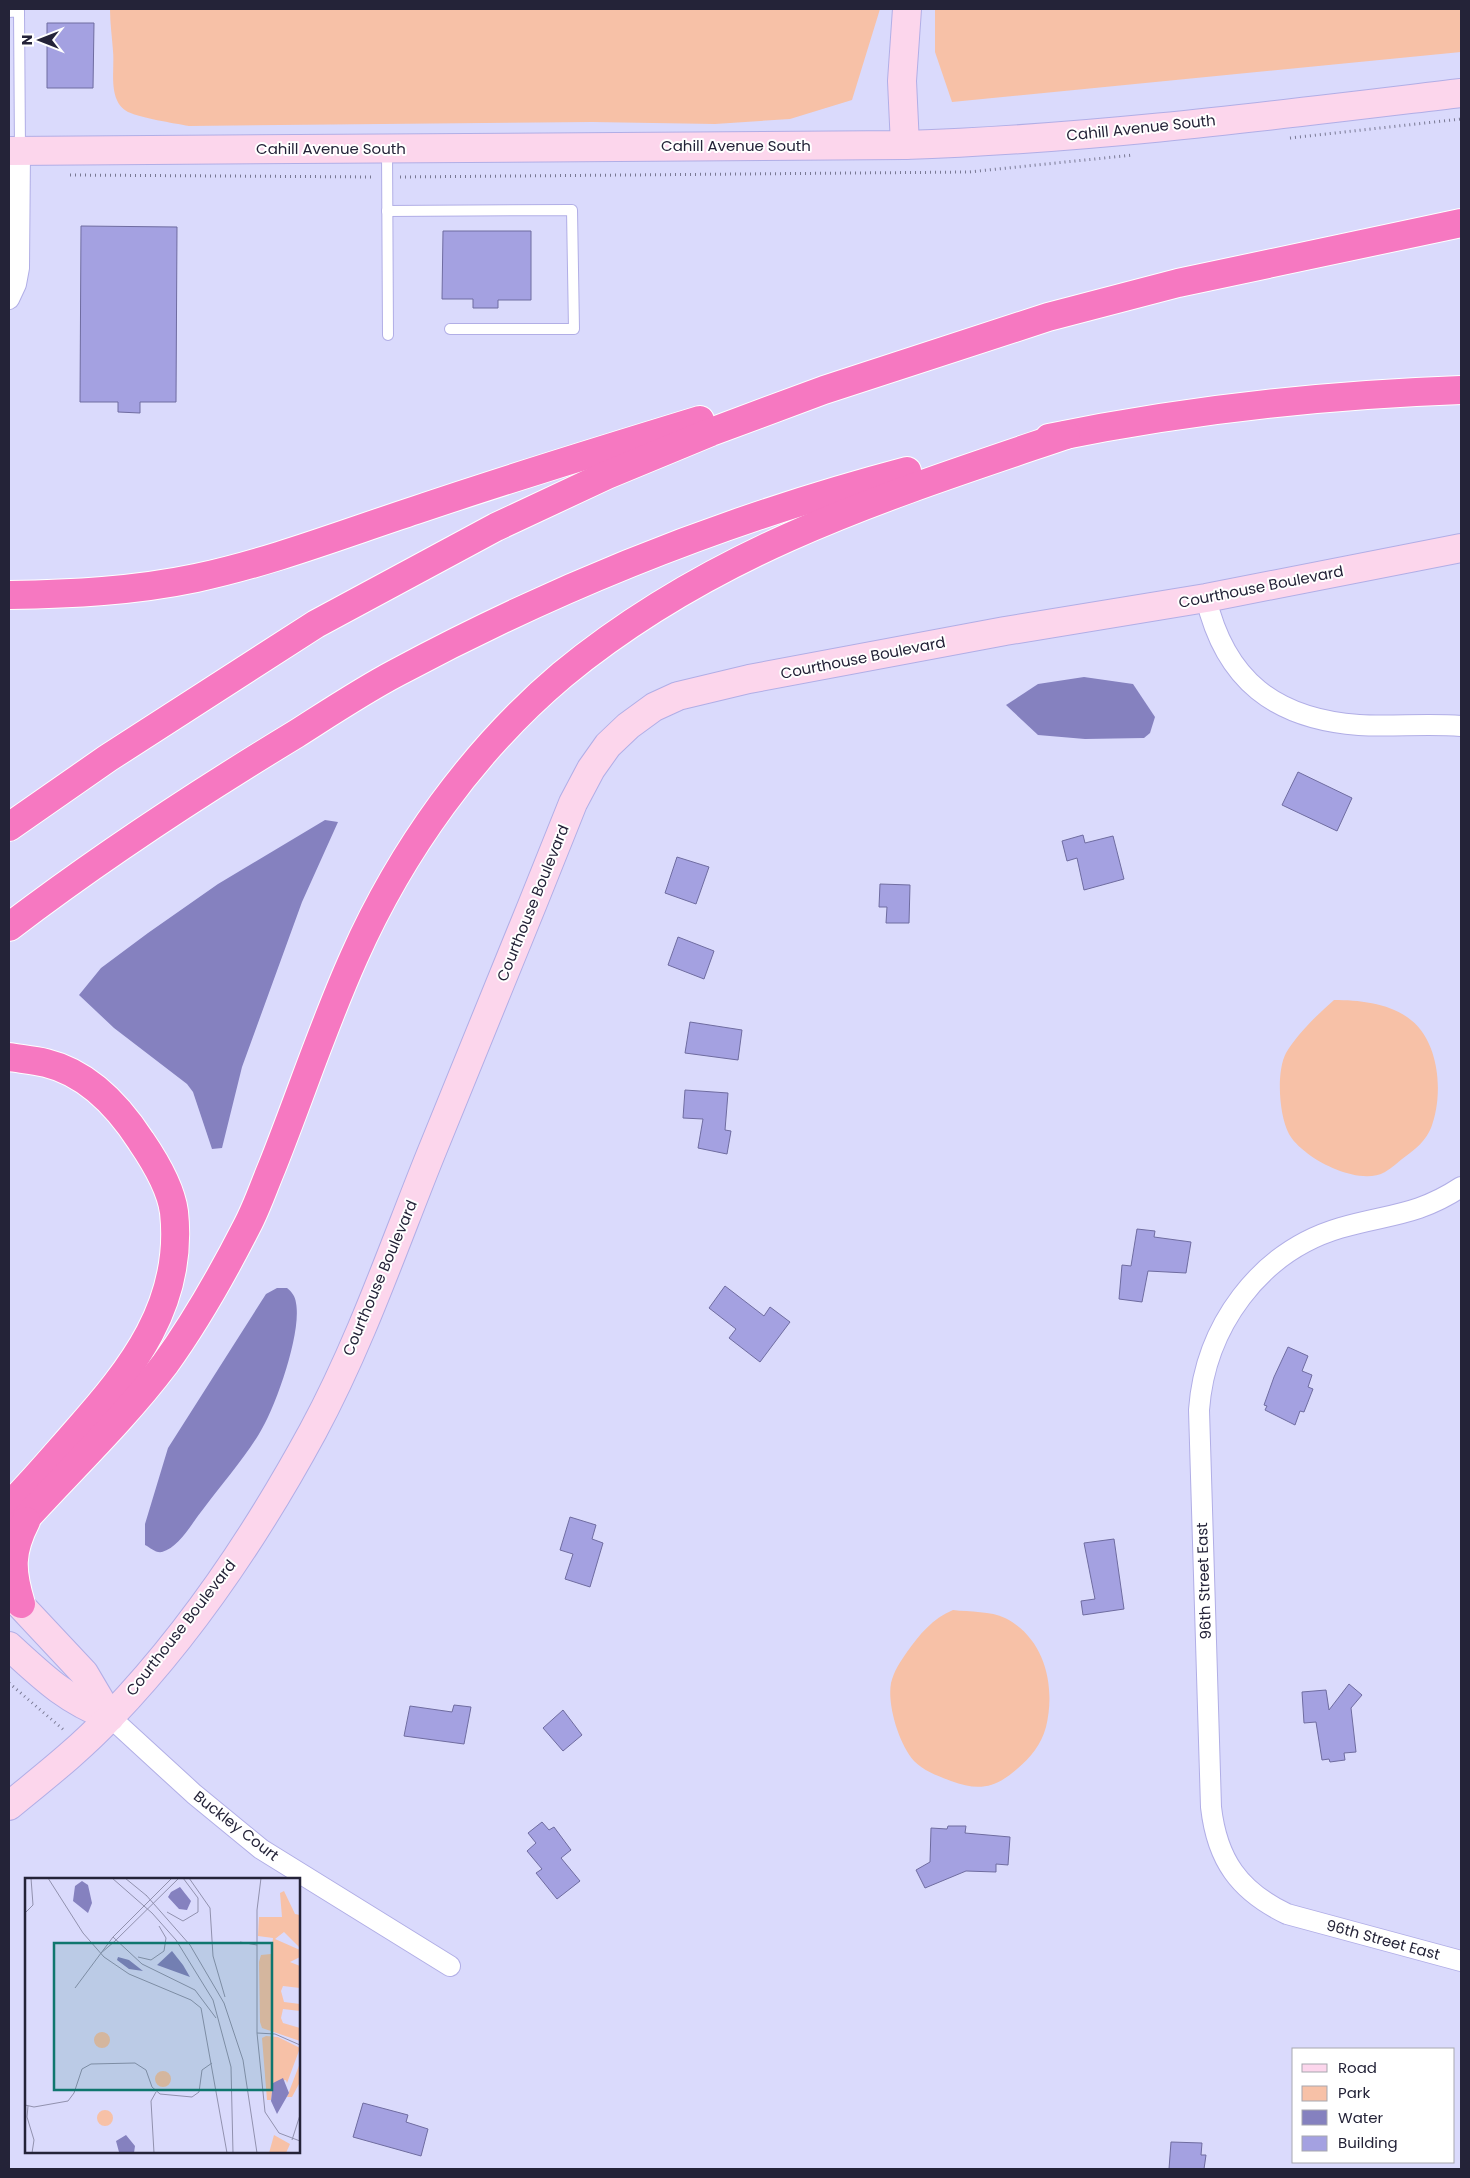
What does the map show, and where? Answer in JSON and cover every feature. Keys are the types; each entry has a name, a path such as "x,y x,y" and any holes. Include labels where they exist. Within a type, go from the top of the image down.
{"highway":[{"path":"9,827 108,758 316,624 496,527 607,475 712,432 824,390 1048,317 1178,283 1461,223"},
{"path":"9,595 76,594 134,588 206,575 273,558 577,458 763,400 915,359"},
{"path":"9,927 147,828 230,774 394,674 466,637 644,557 717,529 885,477 957,458 1066,435 1174,415 1249,405 1318,398 1461,390"},
{"path":"15,1598 13,1555 16,1540 17,1503 116,1421 165,1363 208,1297 249,1222 354,957 389,886 430,823 468,771 511,724 559,678 607,640 662,603 712,574 751,553 853,509 1066,435"},
{"path":"9,1057 48,1064 86,1081 125,1116 157,1166 174,1211 175,1255 154,1328 134,1361 107,1397 17,1503 9,1536"}],"street":[{"path":"906,145 902,81 907,9"},
{"name":"Cahill Avenue South","path":"14,151 906,145 1030,139 1461,93"},
{"path":"9,299 16,284 19,268 14,151"},
{"name":"Courthouse Boulevard","path":"9,1806 110,1717 181,1633 221,1582 256,1529 313,1430 359,1330 573,803 591,768 608,745 628,726 654,707 678,696 702,689 1005,631 1206,598 1461,548"},
{"path":"1206,598 1212,625 1233,666 1242,677 1278,703 1306,715 1335,722 1360,725 1461,726"},
{"name":"96th Street East","path":"1461,1187 1419,1210 1359,1223 1321,1235 1287,1253 1260,1275 1235,1304 1217,1335 1204,1371 1199,1410 1213,1825 1225,1860 1247,1889 1287,1914 1461,1962"},
{"path":"15,1598 84,1673 110,1717"},
{"path":"9,1646 66,1696 82,1706 110,1717"},
{"name":"Buckley Court","path":"110,1717 194,1794 261,1849 450,1966"}],"lane":[{"path":"14,11 14,151"},
{"path":"387,148 388,335"},
{"path":"387,211 572,210 574,329 450,329"}],"path":[{"path":"9,1683 80,1745"}],"green space":[{"path":"110,9 880,9 852,100 790,119 715,124 592,122 189,126 141,116 128,112 121,107 113,84"},
{"path":"935,9 1461,9 1461,52 952,102 935,52"},
{"path":"1334,1000 1372,1003 1399,1012 1418,1027 1433,1053 1438,1084 1435,1114 1431,1128 1424,1140 1413,1150 1388,1170 1376,1175 1367,1176 1346,1173 1318,1161 1293,1140 1283,1116 1280,1082 1286,1053 1302,1031"},
{"path":"953,1610 993,1614 1005,1618 1019,1627 1038,1650 1048,1680 1049,1711 1046,1727 1038,1745 1027,1760 1009,1776 986,1786 969,1786 951,1781 918,1765 909,1754 895,1724 890,1692 894,1674 922,1633 939,1618"}],"water":[{"path":"1084,677 1133,684 1155,717 1150,733 1144,738 1085,739 1038,735 1006,705 1038,684"},
{"path":"325,820 338,822 302,902 242,1067 222,1148 212,1149 193,1092 187,1084 114,1028 79,995 101,968 148,933 218,884"},
{"path":"277,1288 287,1288 293,1294 297,1316 286,1370 272,1407 259,1434 186,1533 169,1549 162,1552 155,1551 145,1545 145,1524 168,1448 266,1294"}],"building":[{"path":"47,23 94,23 93,88 47,88"},
{"path":"81,226 177,227 176,402 140,402 140,413 118,412 118,402 80,402"},
{"path":"443,231 531,231 531,300 498,300 498,308 473,308 473,299 442,299"},
{"path":"1298,772 1352,798 1337,831 1282,805"},
{"path":"1083,835 1085,843 1113,836 1124,879 1084,890 1077,858 1067,861 1062,841"},
{"path":"677,857 709,867 696,904 665,893"},
{"path":"880,884 910,885 909,923 886,923 887,907 879,907"},
{"path":"678,937 714,951 704,979 668,965"},
{"path":"690,1022 742,1030 738,1060 685,1053"},
{"path":"685,1090 728,1093 725,1130 731,1131 727,1154 698,1148 703,1119 683,1118"},
{"path":"1137,1229 1155,1231 1154,1237 1191,1242 1186,1273 1148,1271 1142,1302 1119,1299 1122,1265 1131,1266"},
{"path":"725,1286 764,1316 770,1307 790,1322 760,1362 729,1338 736,1329 709,1308"},
{"path":"1288,1347 1308,1356 1302,1371 1312,1375 1308,1387 1313,1389 1304,1412 1300,1411 1295,1425 1265,1410 1267,1406 1264,1405"},
{"path":"570,1517 596,1525 592,1539 603,1543 590,1587 565,1579 573,1554 560,1550"},
{"path":"1114,1539 1124,1609 1083,1615 1081,1601 1095,1599 1084,1543"},
{"path":"1349,1684 1362,1695 1351,1708 1356,1752 1344,1753 1345,1760 1330,1762 1329,1759 1322,1760 1316,1722 1304,1723 1302,1692 1326,1690 1329,1710"},
{"path":"454,1705 471,1707 464,1744 404,1736 410,1706 452,1712"},
{"path":"563,1710 582,1735 563,1751 543,1728"},
{"path":"542,1822 549,1830 554,1827 571,1850 561,1858 580,1881 557,1899 536,1873 542,1869 527,1851 536,1843 528,1833"},
{"path":"948,1826 966,1826 965,1833 1010,1837 1008,1865 996,1864 996,1872 966,1871 925,1888 916,1870 930,1862 931,1828 947,1829"},
{"path":"363,2103 408,2115 406,2122 428,2129 421,2156 353,2137"},
{"path":"1171,2142 1202,2143 1201,2155 1206,2155 1204,2169 1169,2169"}]}
